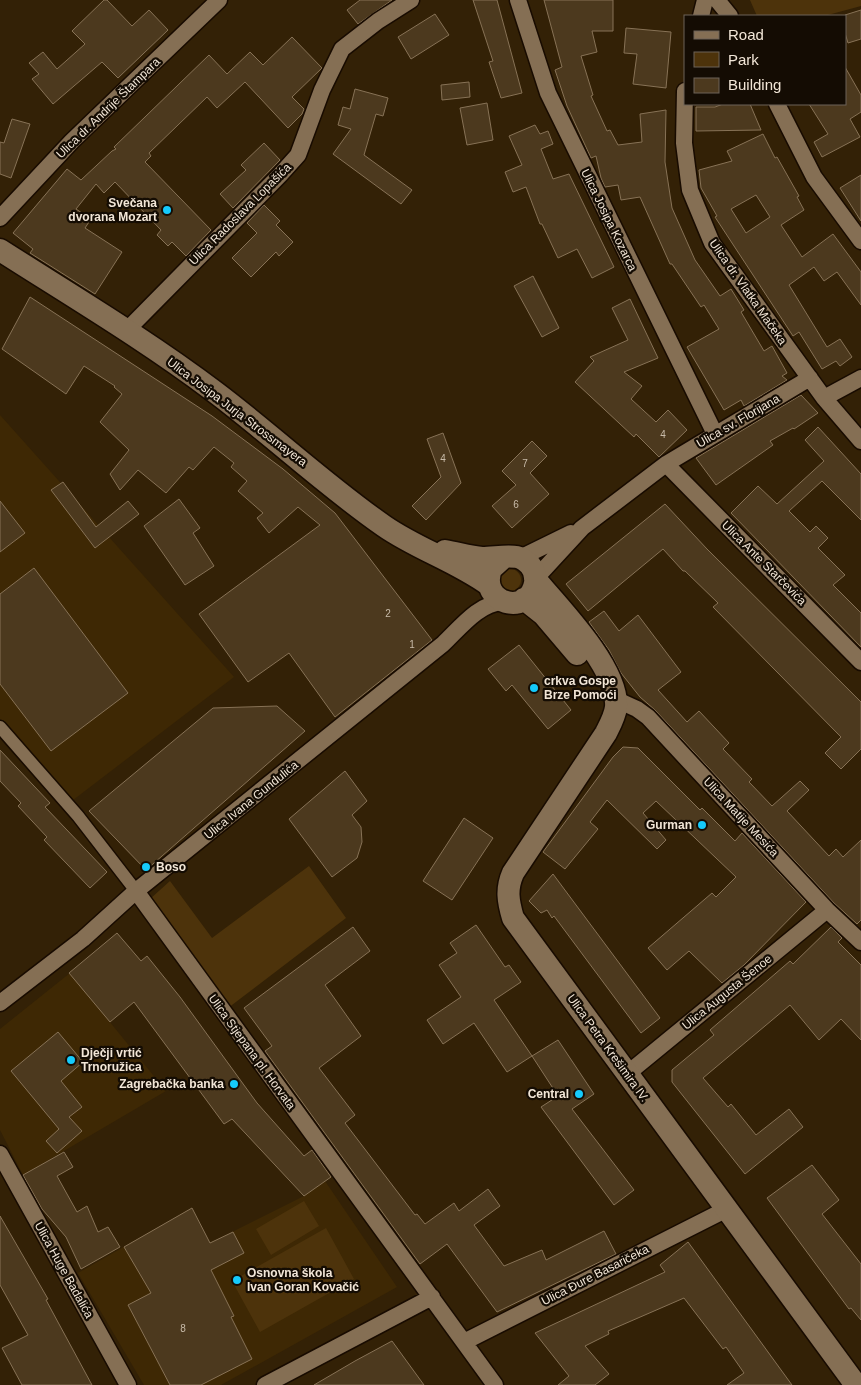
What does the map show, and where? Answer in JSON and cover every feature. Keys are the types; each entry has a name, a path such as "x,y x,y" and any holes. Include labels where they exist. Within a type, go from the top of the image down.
{"main road":[{"name":"Ulica Josipa Jurja Strossmayera","path":"0,250 126,331 213,390 383,525 419,547"},
{"path":"419,547 480,558 512,558 531,566 535,579 598,658 607,673 614,696"},
{"name":"Ulica Matije Mesića","path":"419,547 460,566 506,595 543,614 614,696"},
{"path":"512,558 491,569 506,595 530,594 535,579"},
{"name":"Ulica Petra Krešimira IV.","path":"614,696 614,714 606,733 520,860 509,884 507,895 513,918 856,1385"}],"street":[{"name":"Ulica dr. Andrije Štampara","path":"0,218 72,141 219,0"},
{"name":"Ulica Radoslava Lopašića","path":"126,331 280,175 298,154 322,90 342,49 378,21 411,0"},
{"name":"Ulica Josipa Kozarca","path":"518,0 548,93 715,434"},
{"path":"701,15 705,0"},
{"path":"718,0 729,15"},
{"name":"Ulica dr. Vlatka Mačeka","path":"685,105 684,143 690,190 712,243 824,398 861,440"},
{"path":"778,105 814,177 861,241"},
{"name":"Ulica sv. Florijana","path":"582,528 666,464 810,378"},
{"path":"824,398 861,378"},
{"name":"Ulica Ante Starčevića","path":"666,464 861,662"},
{"path":"512,558 582,528"},
{"path":"535,579 582,528"},
{"name":"Ulica Ivana Gundulića","path":"0,1003 83,938 136,891 443,644 478,612 506,595"},
{"name":"Ulica Matije Mesića","path":"614,696 638,708 648,717 827,910 860,938"},
{"name":"Ulica Stjepana pl. Horvata","path":"0,727 78,816 136,891 495,1385"},
{"name":"Ulica Augusta Šenoe","path":"627,1074 827,910"},
{"name":"Ulica Huge Badalića","path":"0,1154 128,1385"},
{"name":"Ulica Đure Basaričeka","path":"464,1342 726,1209"},
{"path":"265,1385 432,1297"}],"shaded area":[{"path":"0,415 234,677 64,807 0,733"},
{"name":"Dječji vrtić Trnoružica","path":"70,973 166,1091 23,1175 0,1130 0,1029"},
{"name":"Osnovna škola Ivan Goran Kovačić","path":"325,1181 397,1287 221,1385 144,1385 78,1273 192,1208 210,1243 304,1196"}],"green space":[{"path":"750,0 861,0 861,6 828,15 757,15"},
{"path":"510,569 518,572 521,580 518,588 510,591 502,588 499,580 502,572"},
{"path":"309,866 346,918 228,1008 150,899 170,881 212,938"},
{"path":"304,1201 319,1226 271,1255 256,1229"},
{"path":"326,1228 354,1279 260,1332 232,1281"}],"building":[{"path":"104,0 107,0 132,26 149,10 168,30 118,78 102,62 53,104 32,79 39,74 29,63 43,52 57,69 85,44 72,31"},
{"path":"360,0 392,0 358,24 347,10"},
{"path":"473,0 497,0 522,93 501,98 489,62 493,61"},
{"path":"544,0 613,0 613,31 592,31 597,52 581,56 593,95 591,96 607,131 610,130 618,145 642,142 640,114 666,110 665,162 672,208 695,260 720,296 731,289 744,310 741,312 764,351 772,346 787,373 782,376 787,380 744,406 741,400 724,410 687,347 719,329 704,305 701,307 672,264 670,264 640,197 621,200 618,185 605,187 596,156 591,158 567,106 555,70 562,67"},
{"path":"861,10 861,39 848,43 845,15"},
{"path":"435,14 449,35 411,59 398,37"},
{"path":"626,28 671,32 666,88 633,84 637,54 624,53"},
{"path":"292,37 322,68 292,97 304,109 302,114 288,128 245,82 217,108 207,97 149,153 151,156 145,162 211,230 186,256 172,242 168,246 157,235 161,230 115,182 104,193 96,184 76,209 91,219 85,228 122,252 95,294 30,253 33,249 13,233 67,169 81,180 116,149 114,147 209,55 227,74 250,52 263,65"},
{"path":"846,69 861,95 861,112 850,119 860,137 822,157 814,142 828,134 810,105 846,105"},
{"path":"469,82 470,97 442,100 441,85"},
{"path":"355,89 388,98 383,116 376,114 364,155 412,190 401,204 333,154 351,129 338,125 343,107 350,109"},
{"path":"487,103 493,140 467,145 460,108"},
{"path":"720,105 750,105 761,130 696,131 696,107 715,107"},
{"path":"12,119 30,124 11,178 0,174 0,142 4,143"},
{"path":"535,125 540,134 548,131 553,144 541,149 553,179 569,174 614,267 592,278 577,249 558,258 542,224 540,224 526,187 513,192 505,172 522,165 509,136"},
{"path":"763,134 775,158 777,157 799,196 797,197 804,210 781,225 802,257 833,234 861,272 861,305 837,272 824,281 814,267 789,285 827,347 840,339 852,357 840,366 836,361 822,369 799,332 793,336 715,217 717,216 701,188 699,170 732,161 727,151","holes":["756,195 770,217 746,233 731,209"]},
{"path":"264,143 280,160 233,208 220,194 246,170 241,165"},
{"path":"861,175 861,221 840,188"},
{"path":"264,205 280,221 276,225 293,242 279,256 276,252 251,277 232,258 257,233 247,223"},
{"path":"533,276 559,328 542,337 514,286"},
{"path":"30,297 212,416 283,469 335,513 432,640 335,717 289,653 248,682 199,614 320,525 298,507 269,533 257,518 263,513 238,491 247,481 231,467 234,463 214,447 193,470 189,467 166,493 138,470 120,490 110,474 129,450 100,422 122,394 115,386 84,366 66,394 2,349"},
{"path":"630,299 658,358 624,372 642,386 631,399 656,422 668,410 687,430 659,457 636,434 634,437 575,382 594,361 590,357 628,340 612,308"},
{"path":"801,395 818,413 794,429 770,441 773,445 716,485 696,458"},
{"path":"818,427 861,474 861,520 822,481 789,511 810,532 816,526 828,538 818,548 845,575 833,585 861,613 861,647 731,513 758,486 777,504 824,461 805,440"},
{"path":"443,433 461,483 426,520 412,506 441,477 427,439"},
{"path":"532,441 547,456 530,473 549,494 512,528 492,506 516,485 502,471"},
{"path":"63,482 96,527 128,501 139,514 95,548 51,490"},
{"path":"179,499 200,528 193,533 214,566 185,585 144,526"},
{"path":"0,501 25,533 0,552"},
{"path":"665,504 707,549 861,702 861,749 841,769 825,753 841,737 713,607 718,603 683,571 663,549 588,611 566,584"},
{"path":"34,568 128,693 51,751 0,684 0,594"},
{"path":"604,611 619,631 638,615 681,672 658,690 687,722 699,711 729,743 723,749 752,779 749,782 772,806 800,781 809,790 787,811 829,856 836,849 843,857 861,840 861,920 857,924 834,903 655,710 640,697 621,673 609,650 589,622"},
{"name":"crkva Gospe Brze Pomoći","path":"519,645 571,710 548,729 512,685 506,691 488,669"},
{"path":"277,706 305,731 146,870 89,811 213,708"},
{"path":"623,747 638,748 700,810 702,808 735,841 742,833 806,902 744,965 722,983 689,951 667,970 648,948 712,893 716,897 736,877 656,801 643,813 666,840 657,849 607,800 590,822 598,829 565,869 543,852 613,757"},
{"path":"0,750 50,803 45,807 107,872 90,888 44,840 47,837 18,806 21,803 0,781"},
{"path":"345,771 367,801 352,815 361,827 362,842 357,858 332,877 289,819"},
{"path":"464,818 493,838 452,900 423,881"},
{"path":"553,874 660,1018 641,1033 554,916 552,918 547,910 541,913 529,901"},
{"path":"476,925 505,967 509,965 521,982 494,1000 532,1056 507,1072 474,1023 443,1044 427,1020 461,997 439,965 457,953 450,943"},
{"path":"353,927 370,951 325,985 361,1036 319,1068 355,1115 345,1123 415,1215 417,1214 425,1224 454,1203 459,1211 488,1189 500,1206 474,1225 504,1266 542,1250 546,1260 604,1231 616,1254 497,1312 447,1244 420,1264 265,1051 272,1046 244,1008"},
{"path":"831,927 842,938 838,942 861,965 861,1040 841,1019 819,1040 790,1005 703,1078 728,1107 731,1104 756,1135 789,1109 803,1127 745,1174 672,1082 672,1070 714,1035 710,1030 790,961 793,964"},
{"path":"117,933 141,961 147,956 180,997 257,1103 304,1156 312,1150 331,1177 304,1196 232,1119 224,1124 134,1002 110,1022 69,973"},
{"path":"58,1032 83,1062 61,1081 82,1107 69,1117 82,1131 57,1153 46,1141 59,1129 11,1071"},
{"path":"558,1040 594,1094 572,1109 634,1190 614,1205 541,1107 558,1096 532,1056"},
{"path":"64,1152 73,1167 57,1176 77,1212 87,1206 98,1232 108,1227 120,1247 81,1269 66,1237 42,1209 23,1175"},
{"path":"812,1165 839,1200 822,1214 861,1264 861,1320 851,1308 849,1309 767,1198"},
{"path":"192,1208 210,1243 233,1232 244,1253 211,1270 234,1316 231,1317 252,1359 201,1385 170,1385 128,1305 151,1293 124,1247"},
{"path":"0,1216 48,1299 46,1300 92,1385 22,1385 2,1348 28,1335 0,1285"},
{"path":"688,1242 792,1385 727,1385 744,1373 726,1347 723,1349 684,1298 608,1331 609,1334 585,1346 609,1374 595,1385 558,1385 569,1376 535,1333 665,1272 660,1265"},
{"path":"392,1341 424,1385 314,1385 355,1361"}],"place":[{"name":"Svečana dvorana Mozart","path":"167,210"},
{"name":"crkva Gospe Brze Pomoći","path":"534,688"},
{"name":"Gurman","path":"702,825"},
{"name":"Boso","path":"146,867"},
{"name":"Dječji vrtić Trnoružica","path":"71,1060"},
{"name":"Zagrebačka banka","path":"234,1084"},
{"name":"Central","path":"579,1094"},
{"name":"Osnovna škola Ivan Goran Kovačić","path":"237,1280"}]}
